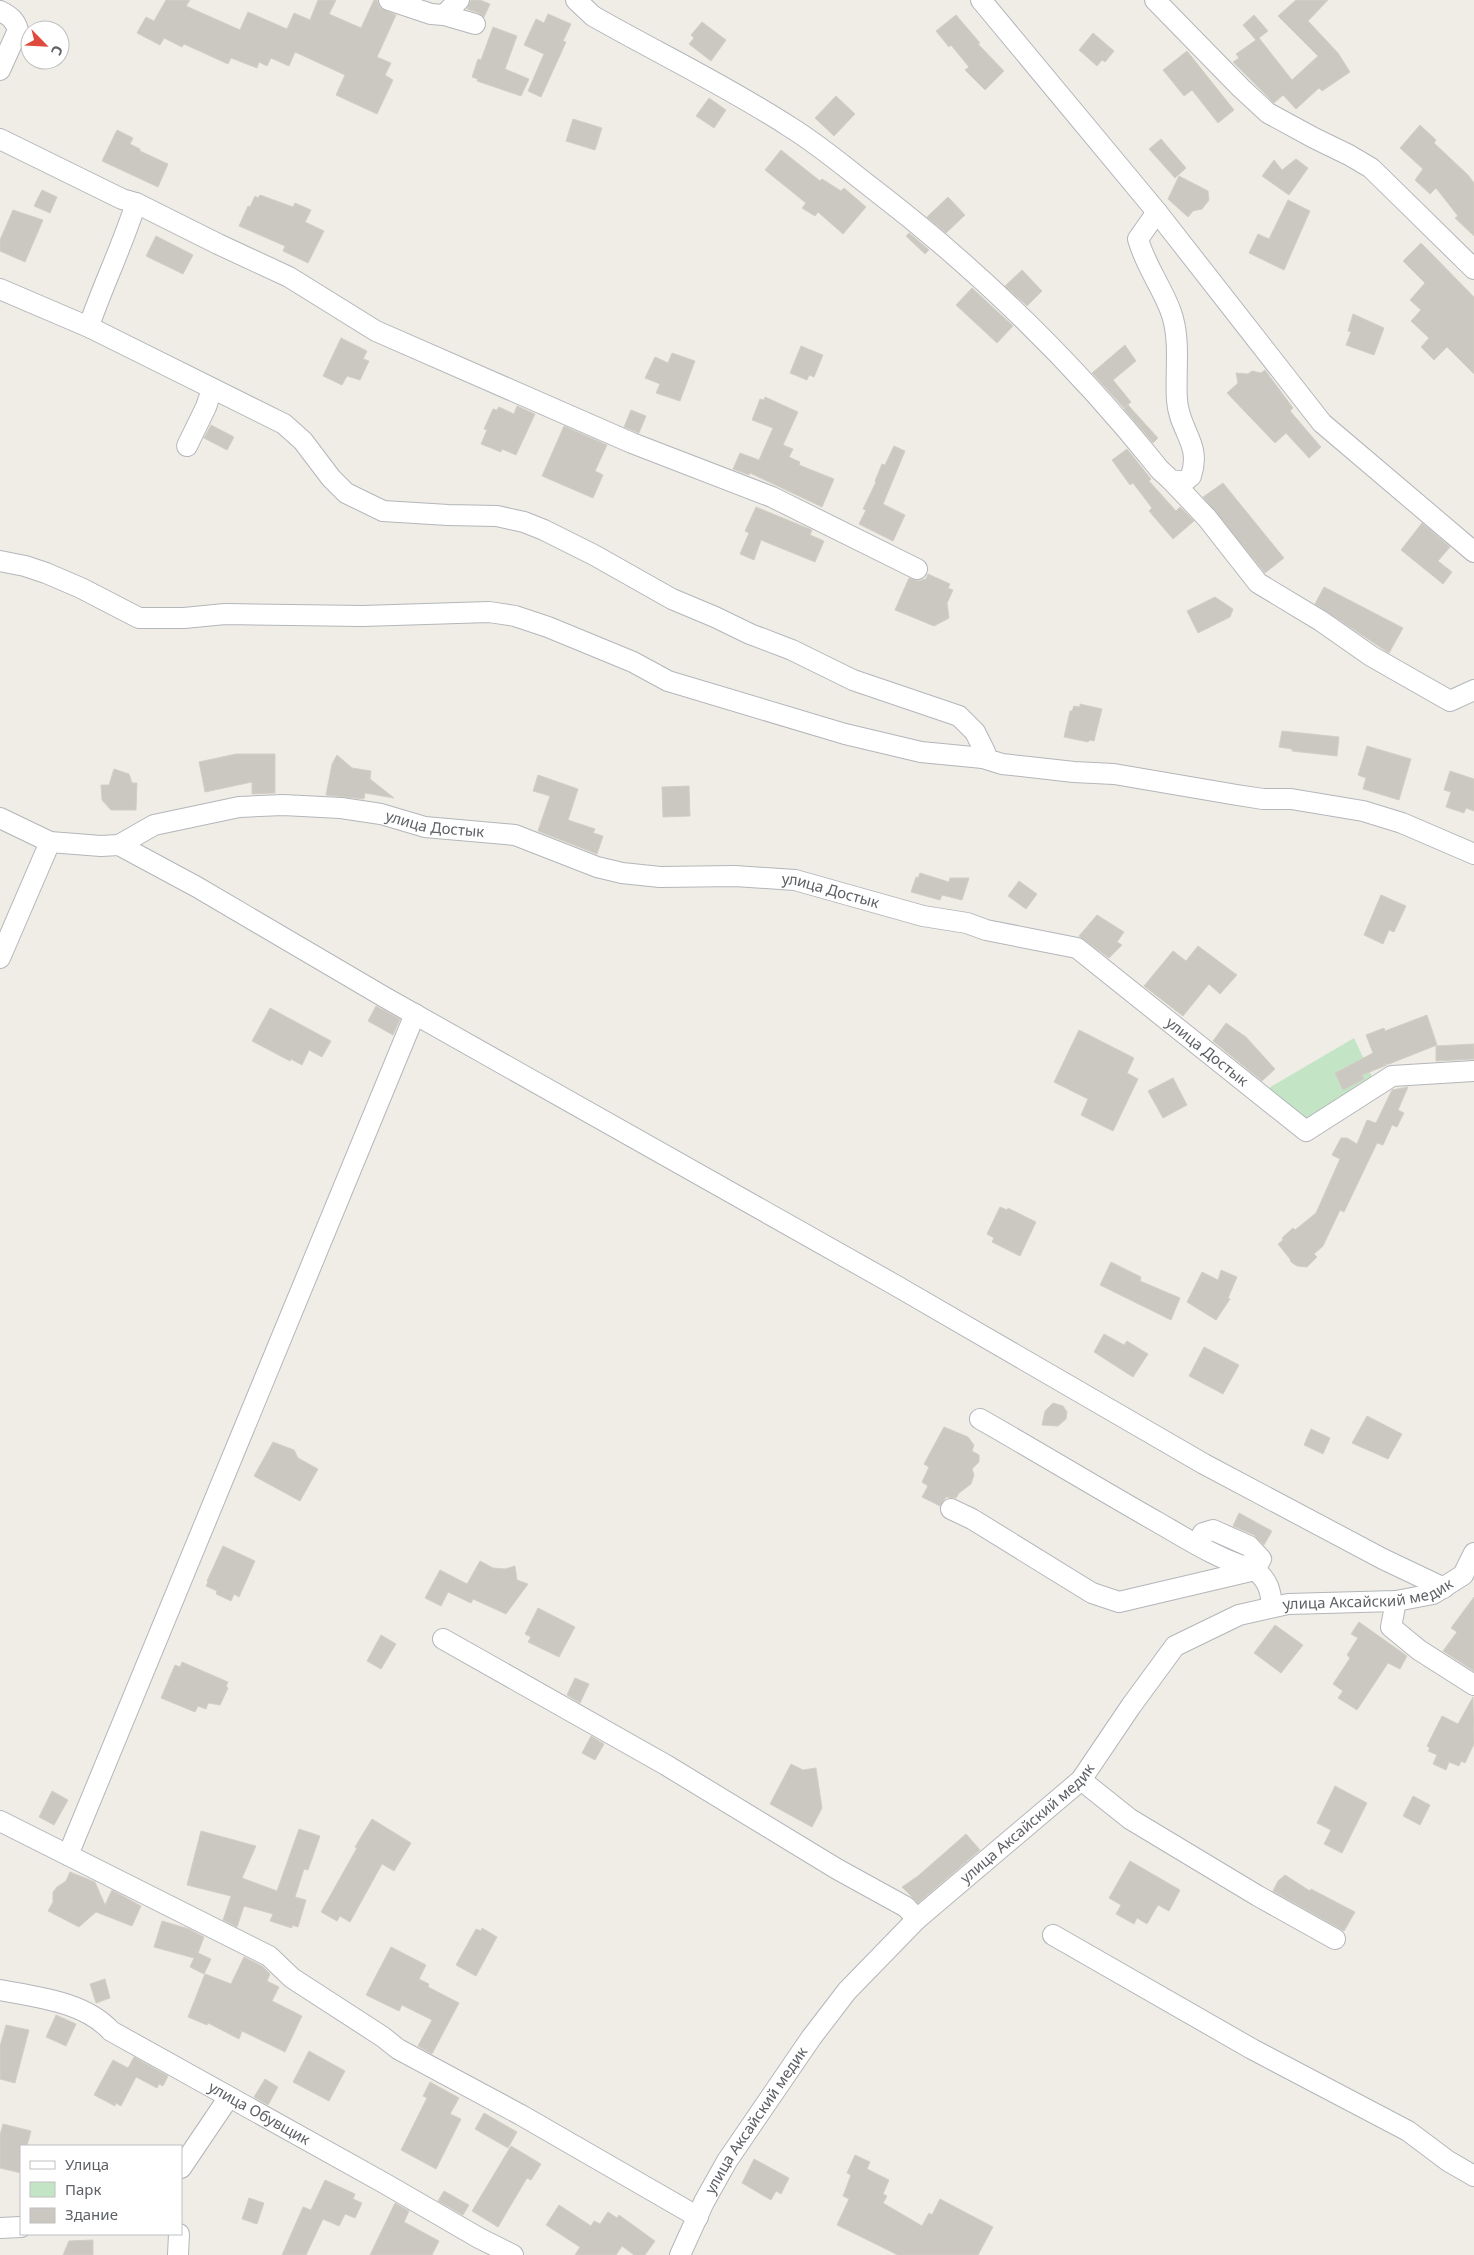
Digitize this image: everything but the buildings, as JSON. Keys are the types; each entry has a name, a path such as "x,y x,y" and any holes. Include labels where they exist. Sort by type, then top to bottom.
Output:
{"street":[{"path":"389,0 413,9 475,24"},
{"path":"444,15 459,0"},
{"path":"576,0 593,16 638,42 727,88 792,128 911,218 965,264 1064,359 1160,470 1197,506 1258,583 1321,621 1371,656 1450,701 1474,690"},
{"path":"982,0 1157,212 1322,423 1474,552"},
{"path":"1155,0 1268,113 1350,155 1371,168 1474,269"},
{"path":"0,11 10,16 16,22 18,30 0,70"},
{"path":"0,140 289,277 376,332 632,443 772,497 916,569"},
{"path":"91,328 94,311 136,203"},
{"path":"1157,212 1138,239 1142,254 1163,292 1172,314 1176,344 1176,401 1184,431 1195,452 1191,476 1184,482 1171,480"},
{"path":"0,288 91,328 284,424 303,441 331,478 346,493 383,511 497,516 524,522 544,530 594,555 672,599 715,616 750,634 792,650 853,680 959,716 976,732 984,752 983,758"},
{"path":"187,446 206,407 212,389"},
{"path":"1193,470 1197,506"},
{"path":"0,561 46,573 81,588 139,618 184,618 225,614 363,616 489,612 515,616 548,627 624,658 668,681 845,734 911,750 983,758 1002,764 1074,772 1114,774 1263,799 1291,799 1363,811 1402,822 1474,854"},
{"name":"улица Достык","path":"118,845 154,825 239,808 283,805 342,808 381,814 425,826 515,835 597,867 622,873 668,877 734,876 795,880 923,916 967,923 986,930 1077,948 1306,1131 1392,1076 1474,1071"},
{"path":"0,818 50,842 101,846 118,845 197,886 415,1014 904,1290 1204,1464 1383,1559 1444,1588"},
{"path":"0,958 50,842"},
{"path":"68,1855 415,1014"},
{"path":"980,1419 1233,1564 1255,1570 1262,1576 1271,1590 1272,1607"},
{"path":"951,1509 972,1519 1092,1592 1119,1602 1255,1570"},
{"name":"улица Аксайский медик","path":"680,2255 727,2161 811,2038 847,1991 917,1919 1081,1780 1131,1706 1175,1646 1238,1616 1272,1607 1288,1604 1396,1601 1433,1594 1463,1575 1474,1553"},
{"path":"1396,1601 1390,1627 1419,1650 1474,1685"},
{"path":"443,1638 666,1764 837,1869 906,1907 917,1919"},
{"path":"1081,1780 1130,1819 1258,1896 1335,1939"},
{"path":"0,1822 269,1956 292,1978 383,2037 398,2049 521,2115 698,2217"},
{"path":"1053,1935 1252,2049 1408,2131 1448,2161 1474,2176"},
{"name":"улица Обувщик","path":"0,1990 55,2002 94,2015 111,2031 479,2238 513,2255"},
{"path":"182,2167 229,2098"},
{"path":"0,2228 20,2227"},
{"path":"178,2255 179,2235"}],"green space":[{"path":"1354,1038 1376,1085 1306,1129 1262,1092"}]}
